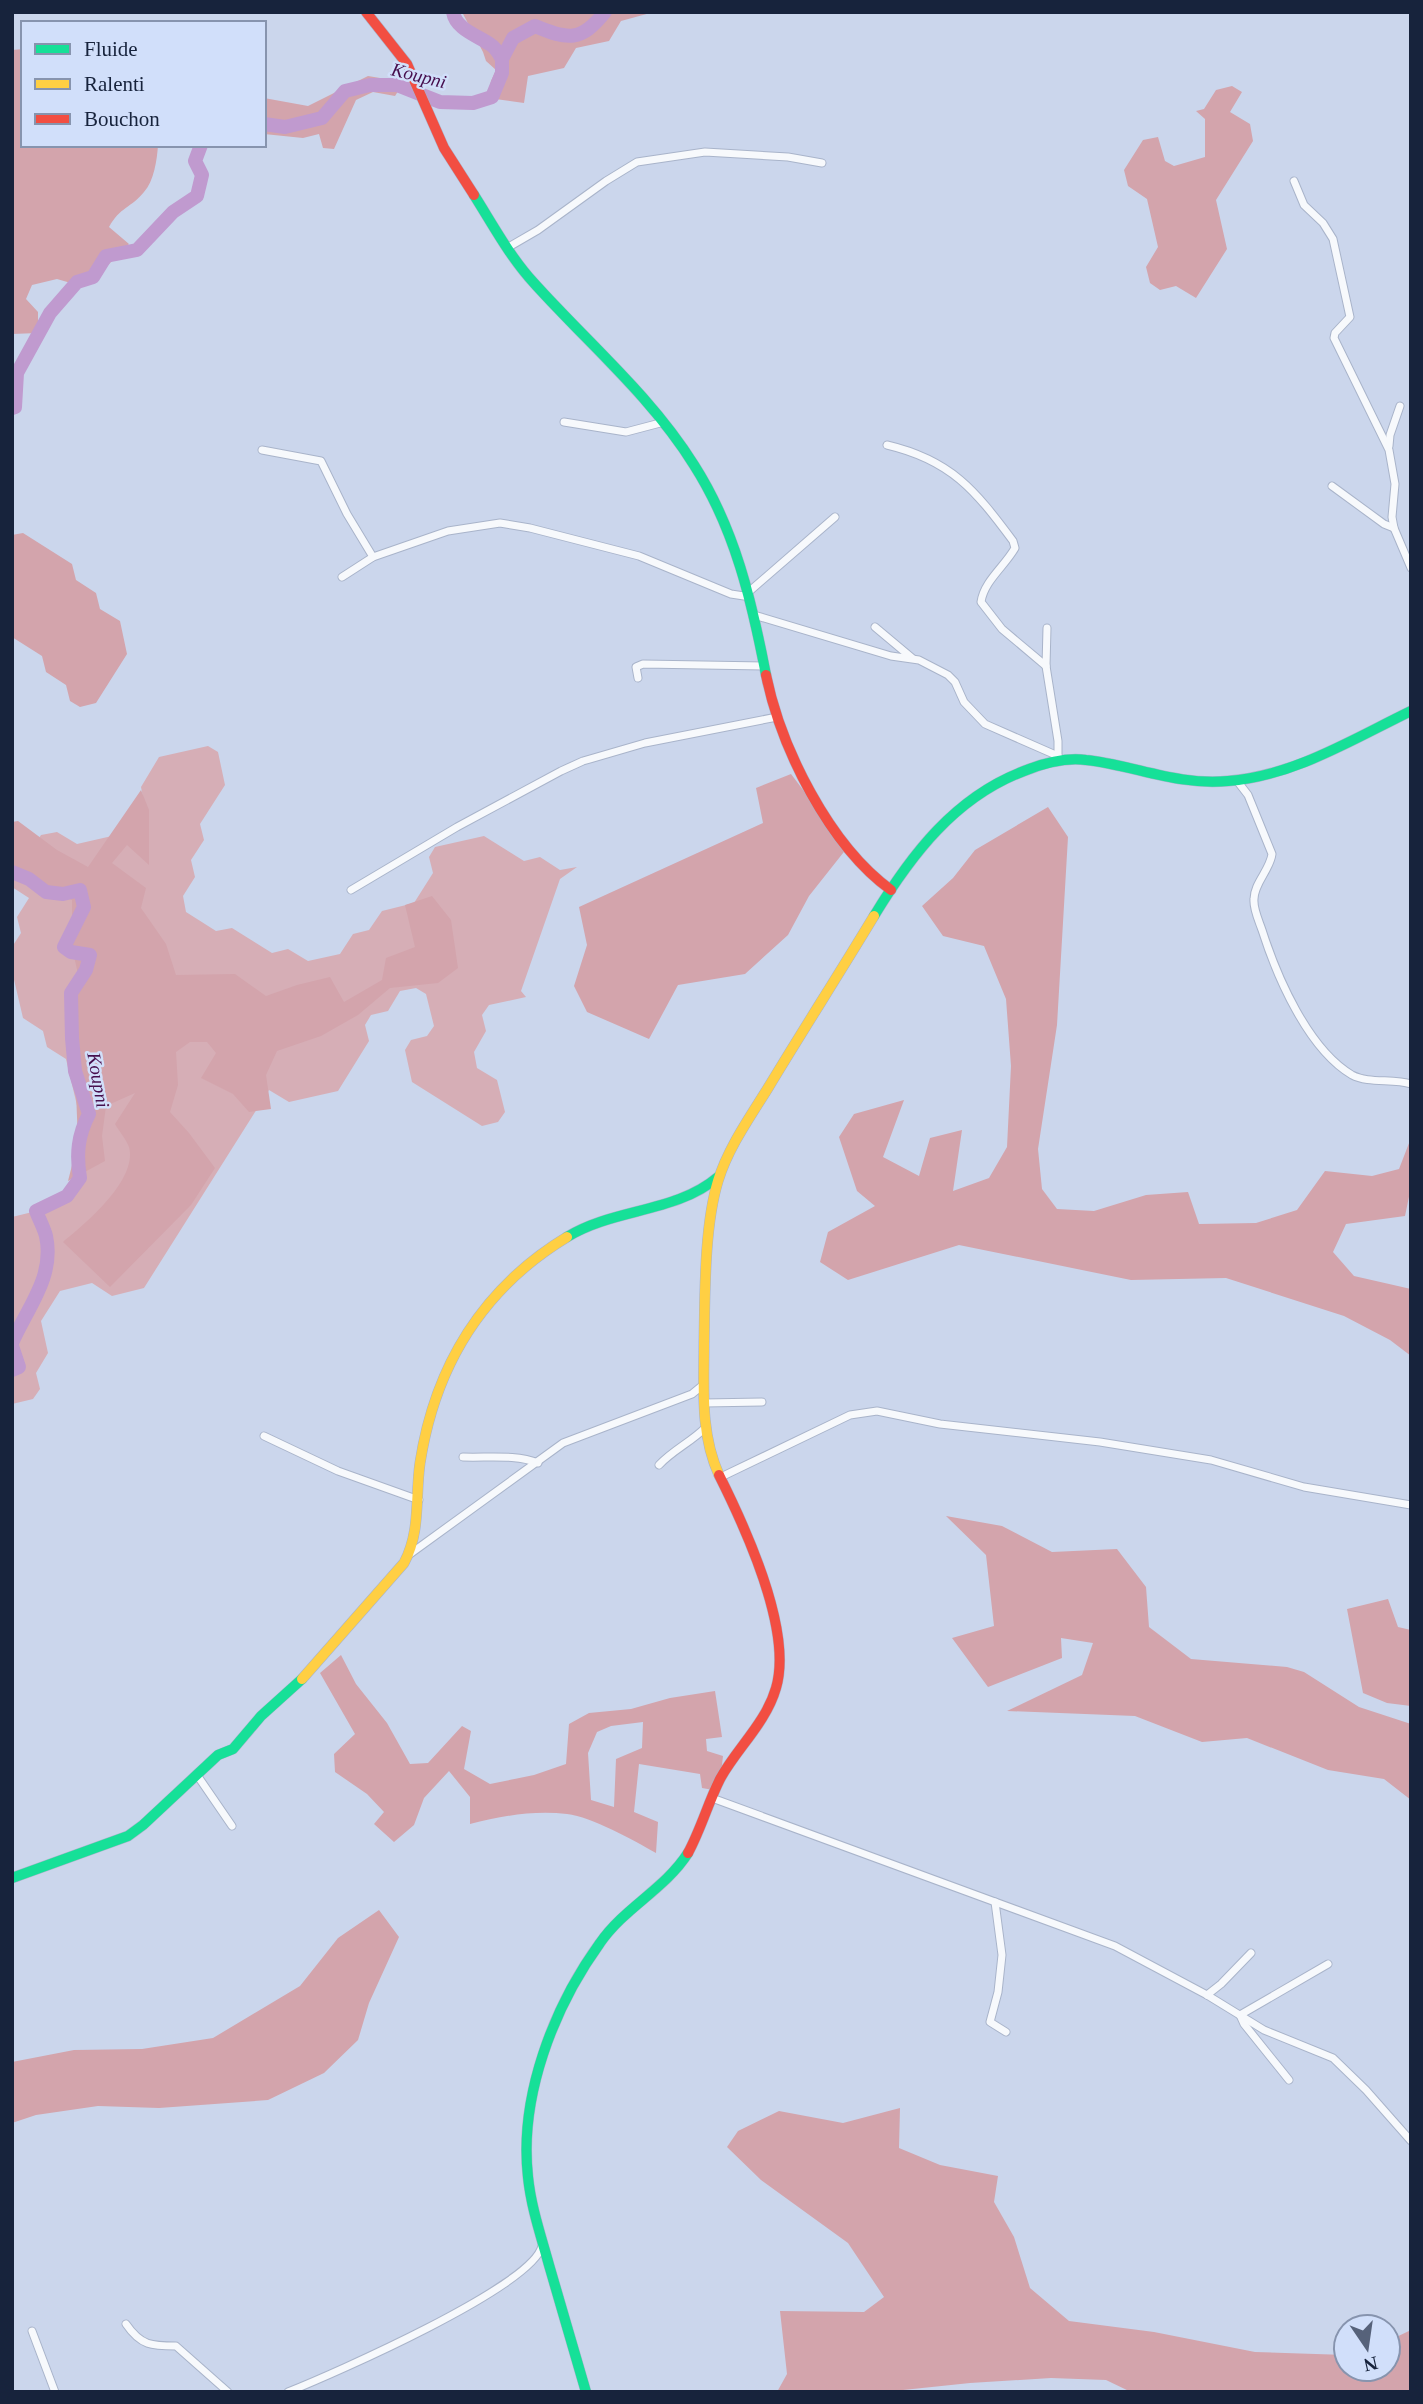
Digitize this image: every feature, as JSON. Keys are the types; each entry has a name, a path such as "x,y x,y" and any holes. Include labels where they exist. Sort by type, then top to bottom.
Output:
{"street":[{"path":"366,12 407,64 444,148 507,248 532,281 632,384 688,455 726,526 754,615 777,717 812,793 861,867 891,890"},
{"path":"507,248 637,162 705,152 788,157 822,163"},
{"path":"1294,181 1304,205 1323,223 1333,239 1350,317 1335,333 1334,338 1389,450"},
{"path":"1400,406 1390,435 1389,450 1395,484 1391,505 1394,528 1411,568"},
{"path":"564,422 626,432 664,422"},
{"path":"887,445 915,452 934,461 967,484 1013,541 1015,548 990,581 981,602 1003,629 1046,666"},
{"path":"262,450 321,461 347,514 373,557"},
{"path":"1332,486 1384,524 1394,528"},
{"path":"342,577 373,557 448,531 500,523 530,527 639,556 738,597 748,594 835,517"},
{"path":"754,615 891,656 914,659"},
{"path":"875,627 914,659 948,675 955,682 964,702 985,724 1058,758 1093,761 1162,777 1200,782 1238,782 1295,766 1411,711"},
{"path":"1046,628 1046,666 1058,741 1058,758"},
{"path":"638,678 636,667 643,664 764,666"},
{"path":"351,890 457,827 583,761 645,743 777,717"},
{"path":"410,1555 416,1534 421,1460 453,1357 481,1312 531,1264 587,1226 668,1202 698,1191 716,1180 799,1037 891,890 927,841 959,808 997,783 1058,758"},
{"path":"1238,782 1248,795 1272,854 1271,862 1257,887 1254,901 1285,991 1316,1040 1351,1074 1411,1084"},
{"path":"586,2392 541,2237 527,2173 527,2149 535,2092 553,2030 574,1985 610,1928 666,1880 683,1860 729,1766 774,1692 779,1671 772,1617 764,1584 747,1536 709,1449 705,1428 703,1318 710,1217 721,1171"},
{"path":"12,1878 128,1836 218,1755 233,1749 270,1707 303,1679 410,1555 563,1443 692,1394 704,1385"},
{"path":"704,1404 762,1402"},
{"path":"721,1477 850,1415 877,1411 940,1424 1180,1454 1221,1462 1304,1487 1411,1505"},
{"path":"659,1465 705,1428"},
{"path":"264,1436 338,1471 419,1500"},
{"path":"463,1457 508,1458 538,1463"},
{"path":"197,1775 232,1826"},
{"path":"712,1798 1105,1941 1207,1995 1272,2034 1337,2061 1411,2141"},
{"path":"995,1902 1002,1955 998,1992 989,2018 992,2024 1006,2032"},
{"path":"1207,1995 1251,1953"},
{"path":"1240,2015 1328,1964"},
{"path":"1240,2015 1244,2024 1289,2080"},
{"path":"288,2392 385,2350 477,2302 503,2286 538,2254 542,2249 541,2237"},
{"path":"126,2323 139,2341 180,2349 228,2392"},
{"path":"32,2331 55,2392"}],"shaded area":[{"path":"462,12 654,12 621,21 609,41 576,48 564,68 528,76 524,103 488,98 496,70 486,61"},
{"path":"21,49 21,147 158,147 154,170 147,187 117,215 109,227 129,244 106,267 81,286 57,279 32,285 26,299 38,312 38,333 12,334 12,50"},
{"path":"368,76 404,82 395,96 373,92 356,100 334,149 323,148 319,134 303,138 266,134 266,98 308,106"},
{"path":"1232,86 1242,92 1230,112 1250,124 1253,141 1216,200 1227,249 1196,298 1176,286 1160,290 1150,283 1146,267 1158,247 1147,199 1128,186 1124,170 1143,140 1158,137 1165,161 1174,166 1205,157 1205,119 1196,111 1204,109 1216,90"},
{"path":"23,533 72,564 76,580 96,593 100,609 120,621 127,654 96,703 80,707 70,701 66,685 46,672 42,656 12,637 12,535"},
{"path":"208,746 218,752 225,785 200,824 204,840 191,860 195,877 183,896 186,912 216,931 232,928 272,953 288,949 308,961 340,954 353,934 369,930 382,911 414,903 433,873 429,857 435,847 484,836 524,861 540,857 560,870 577,867 560,879 521,991 526,997 489,1005 482,1015 486,1031 474,1052 477,1068 497,1080 505,1112 498,1122 482,1126 412,1082 405,1050 411,1040 427,1036 434,1026 426,994 416,988 400,991 388,1011 371,1015 365,1025 369,1041 338,1091 289,1102 269,1090 144,1288 112,1296 92,1283 60,1291 41,1321 48,1353 36,1373 40,1389 33,1399 12,1404 12,1217 57,1206 89,1156 66,1059 47,1047 43,1031 23,1018 12,971 12,947 21,933 17,917 29,898 12,887 12,881 41,835 57,832 77,844 125,833 144,803 141,787 159,757"},
{"path":"791,774 847,848 809,896 788,935 745,974 678,985 649,1039 587,1012 574,986 587,945 579,907 763,823 756,788"},
{"path":"141,790 149,810 149,865 127,845 112,863 146,888 141,908 166,944 176,975 235,974 266,996 330,977 344,1002 382,980 386,958 415,947 405,905 432,896 451,920 458,968 438,983 390,988 358,1015 321,1036 277,1051 266,1075 271,1109 249,1112 233,1094 201,1078 216,1053 207,1042 190,1042 176,1052 178,1085 170,1112 215,1168 191,1205 110,1287 63,1242 108,1200 126,1173 130,1160 129,1147 115,1124 135,1093 106,1106 102,1136 105,1161 68,1181 78,1142 73,1017 79,978 72,948 72,900 12,871 12,822 18,821 57,850 88,867"},
{"path":"1048,807 1068,837 1057,1025 1038,1149 1042,1189 1057,1209 1094,1211 1146,1195 1188,1192 1199,1224 1256,1223 1297,1210 1325,1171 1372,1176 1399,1169 1411,1138 1411,1187 1405,1216 1346,1224 1333,1252 1354,1276 1411,1289 1411,1356 1390,1340 1344,1316 1226,1278 1131,1280 959,1245 848,1280 820,1262 828,1232 875,1206 857,1191 839,1137 854,1114 904,1100 883,1157 919,1176 930,1138 962,1130 953,1191 989,1178 1007,1147 1011,1066 1006,999 984,946 943,936 922,906 953,878 975,850"},
{"path":"946,1516 1002,1526 1052,1552 1117,1549 1146,1587 1149,1627 1191,1659 1287,1667 1304,1672 1359,1707 1411,1724 1411,1800 1384,1779 1328,1770 1247,1738 1202,1742 1135,1716 1007,1711 1082,1675 1093,1643 1061,1638 1062,1658 988,1687 952,1638 994,1626 986,1555"},
{"path":"1388,1599 1398,1627 1411,1630 1411,1706 1387,1703 1363,1693 1347,1609"},
{"path":"341,1655 356,1684 387,1723 410,1764 428,1763 462,1726 471,1731 464,1769 490,1784 534,1775 566,1764 569,1724 589,1713 631,1709 670,1698 715,1691 722,1737 706,1739 707,1751 723,1756 719,1791 702,1788 700,1774 639,1764 634,1812 658,1822 656,1853 600,1824 567,1814 518,1814 470,1824 470,1797 449,1771 424,1798 414,1825 394,1842 374,1824 384,1812 367,1794 335,1772 334,1754 355,1734 320,1673","holes":["643,1722 642,1748 616,1759 614,1807 591,1800 588,1753 597,1732 611,1726"]},
{"path":"379,1910 399,1937 369,2003 358,2040 324,2073 268,2100 159,2108 98,2106 36,2115 12,2123 12,2062 74,2050 142,2049 213,2038 300,1986 338,1938"},
{"path":"900,2108 899,2148 940,2165 998,2176 994,2202 1014,2237 1030,2288 1069,2321 1154,2332 1255,2352 1332,2355 1332,2383 1402,2383 1402,2334 1411,2330 1411,2392 1131,2392 1106,2380 1051,2378 884,2392 777,2392 787,2374 780,2311 864,2312 884,2297 848,2243 761,2180 727,2147 738,2131 779,2111 843,2123"}],"waterway":[{"path":"453,12 463,28 493,46 502,59"},
{"name":"Koupni","path":"266,124 285,127 322,118 345,91 370,85 397,85 440,102 473,103 492,97 502,73 502,59 513,38 535,26 556,34 573,36 589,29 605,12"},
{"name":"Koupni","path":"12,408 15,407 17,373 50,313 77,282 93,277 106,256 137,250 173,212 197,196 202,175 195,161 200,147"},
{"name":"Koupni","path":"12,872 29,879 46,892 63,894 80,890 84,907 64,947 71,952 90,955 86,970 71,993 75,1071 89,1114 79,1145 80,1178 67,1196 36,1211 46,1236 47,1265 38,1292 12,1343"},
{"name":"Koupni","path":"12,1346 19,1367 12,1370"}],"traffic: fast":[{"path":"474,195 525,273 639,393 694,465 731,540 748,593 766,675"},
{"path":"874,916 903,871 937,830 956,812 999,782 1032,768 1055,761 1078,759 1191,781 1252,778 1322,755 1411,711"},
{"path":"567,1237 605,1220 683,1197 718,1177"},
{"path":"12,1878 128,1836 218,1755 233,1749 261,1716 302,1679"},
{"path":"586,2392 529,2188 527,2147 534,2085 554,2025 583,1968 610,1931 668,1877 688,1853"}],"traffic: slow":[{"path":"719,1475 709,1443 704,1411 705,1283 713,1199 718,1181 740,1133 874,916"},
{"path":"302,1679 404,1563 413,1539 420,1463 427,1428 437,1394 468,1333 488,1305 511,1280 537,1257 567,1237"}],"traffic: jam":[{"path":"366,12 407,64 444,148 474,195"},
{"path":"766,675 783,733 811,793 847,848 868,871 891,890"},
{"path":"688,1853 720,1779 771,1701 779,1665 778,1638 764,1580 719,1475"}]}
